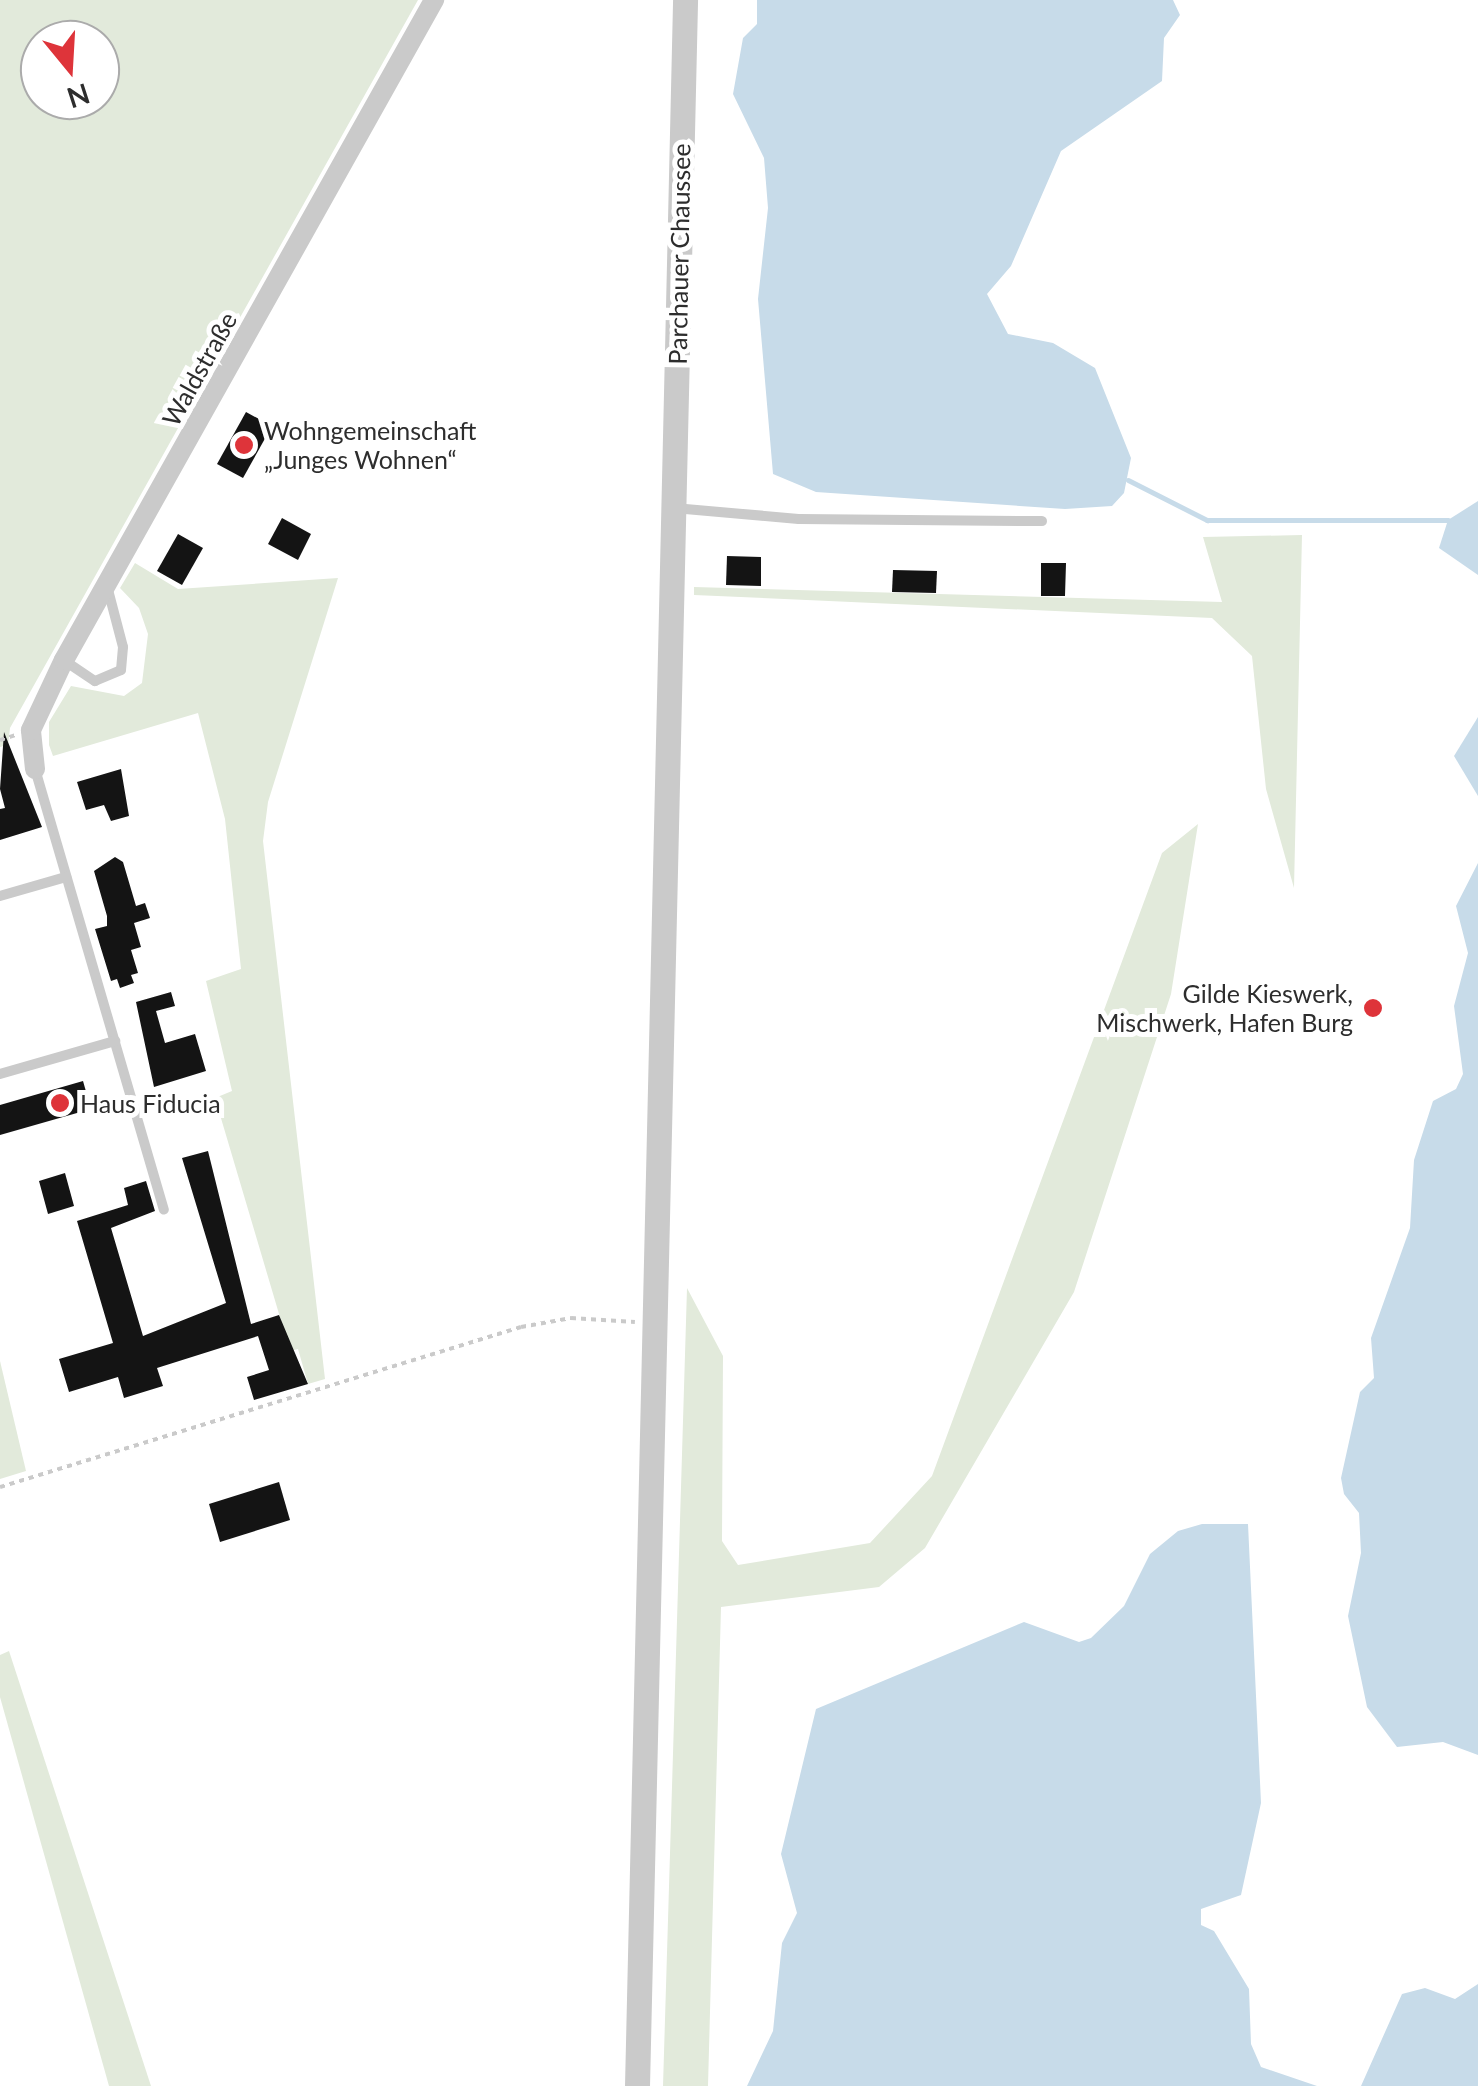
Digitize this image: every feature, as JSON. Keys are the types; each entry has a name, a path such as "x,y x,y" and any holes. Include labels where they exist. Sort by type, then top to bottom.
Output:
{"street":[{"name":"Waldstraße","path":"35,769 30,730 64,660 434,0"},
{"name":"Parchauer Chaussee","path":"638,2086 685,0"}],"lane":[{"path":"673,508 799,518 1042,521"},
{"path":"64,660 95,681 121,670 122,647 107,584"},
{"path":"35,769 164,1210"},
{"path":"0,896 66,876"},
{"path":"0,1074 115,1040"}],"path":[{"path":"0,1487 521,1327 571,1318 654,1323"}],"green space":[{"path":"0,0 418,0 10,728 8,745 0,747"},
{"path":"1302,535 1294,888 1266,789 1252,656 1212,618 694,595 694,587 1222,602 1203,537"},
{"path":"135,563 178,589 338,578 268,802 263,841 325,1379 308,1384 298,1349 290,1351 215,1098 232,1091 206,981 241,969 225,819 198,713 53,756 49,745 49,722 71,686 124,696 142,683 148,634 139,608 120,588"},
{"path":"1198,824 1171,994 1074,1292 925,1548 879,1587 721,1607 708,2086 663,2086 687,1288 723,1356 722,1541 738,1565 870,1543 932,1476 1162,853"},
{"path":"0,1361 26,1471 0,1479"},
{"path":"9,1651 151,2086 109,2086 0,1697 0,1655"}],"water":[{"path":"757,0 1173,0 1180,15 1164,38 1162,81 1061,151 1011,266 987,294 1008,334 1053,343 1095,368 1131,458 1124,493 1112,506 1065,509 816,492 773,474 758,299 768,208 764,158 733,94 743,38 757,24"},
{"path":"1478,501 1478,575 1439,548 1448,520"},
{"path":"1478,717 1478,796 1454,756"},
{"path":"1478,863 1478,1755 1443,1742 1397,1747 1367,1707 1348,1616 1361,1553 1359,1513 1344,1494 1341,1478 1360,1392 1374,1378 1371,1338 1410,1228 1414,1160 1433,1101 1456,1089 1463,1074 1454,1006 1468,953 1456,906"},
{"path":"1202,1524 1248,1524 1261,1803 1241,1895 1201,1909 1201,1925 1214,1931 1249,1989 1251,2044 1261,2067 1317,2086 747,2086 773,2031 782,1943 797,1913 781,1854 816,1709 1024,1622 1079,1642 1091,1638 1124,1606 1150,1554 1178,1531"},
{"path":"1478,1984 1478,2086 1361,2086 1402,1994 1425,1988 1455,1999"}],"building":[{"name":"Wohngemeinschaft „Junges Wohnen“","path":"246,412 272,426 243,478 217,464"},
{"path":"282,518 311,534 298,560 268,544"},
{"path":"178,534 203,548 182,585 157,571"},
{"path":"727,556 761,557 761,586 726,585"},
{"path":"1041,563 1066,563 1065,596 1041,596"},
{"path":"893,570 937,571 936,593 892,592"},
{"path":"4,732 42,827 0,840 0,809 5,808 0,789"},
{"path":"121,769 129,816 111,821 104,805 86,810 77,782"},
{"path":"115,857 123,862 136,906 145,903 150,918 134,923 141,947 131,950 138,973 131,975 134,983 120,988 117,979 111,981 95,929 107,926 107,916 94,871"},
{"path":"171,992 175,1006 156,1011 165,1043 195,1034 206,1071 154,1087 136,1002"},
{"name":"Haus Fiducia","path":"83,1081 91,1109 0,1135 0,1105"},
{"path":"208,1151 251,1324 279,1315 308,1384 254,1400 247,1377 269,1370 258,1336 157,1368 163,1386 124,1398 118,1377 69,1392 59,1359 113,1343 77,1221 128,1205 124,1188 146,1181 155,1211 111,1228 143,1336 226,1303 182,1158"},
{"path":"65,1173 74,1206 48,1214 39,1181"},
{"path":"279,1482 290,1520 220,1542 209,1504"}],"waterway":[{"path":"1128,480 1207,520 1448,520"}],"place":[{"name":"Wohngemeinschaft „Junges Wohnen“","path":"244,445"},
{"name":"Gilde Kieswerk, Mischwerk, Hafen Burg","path":"1373,1008"},
{"name":"Haus Fiducia","path":"60,1103"}]}
